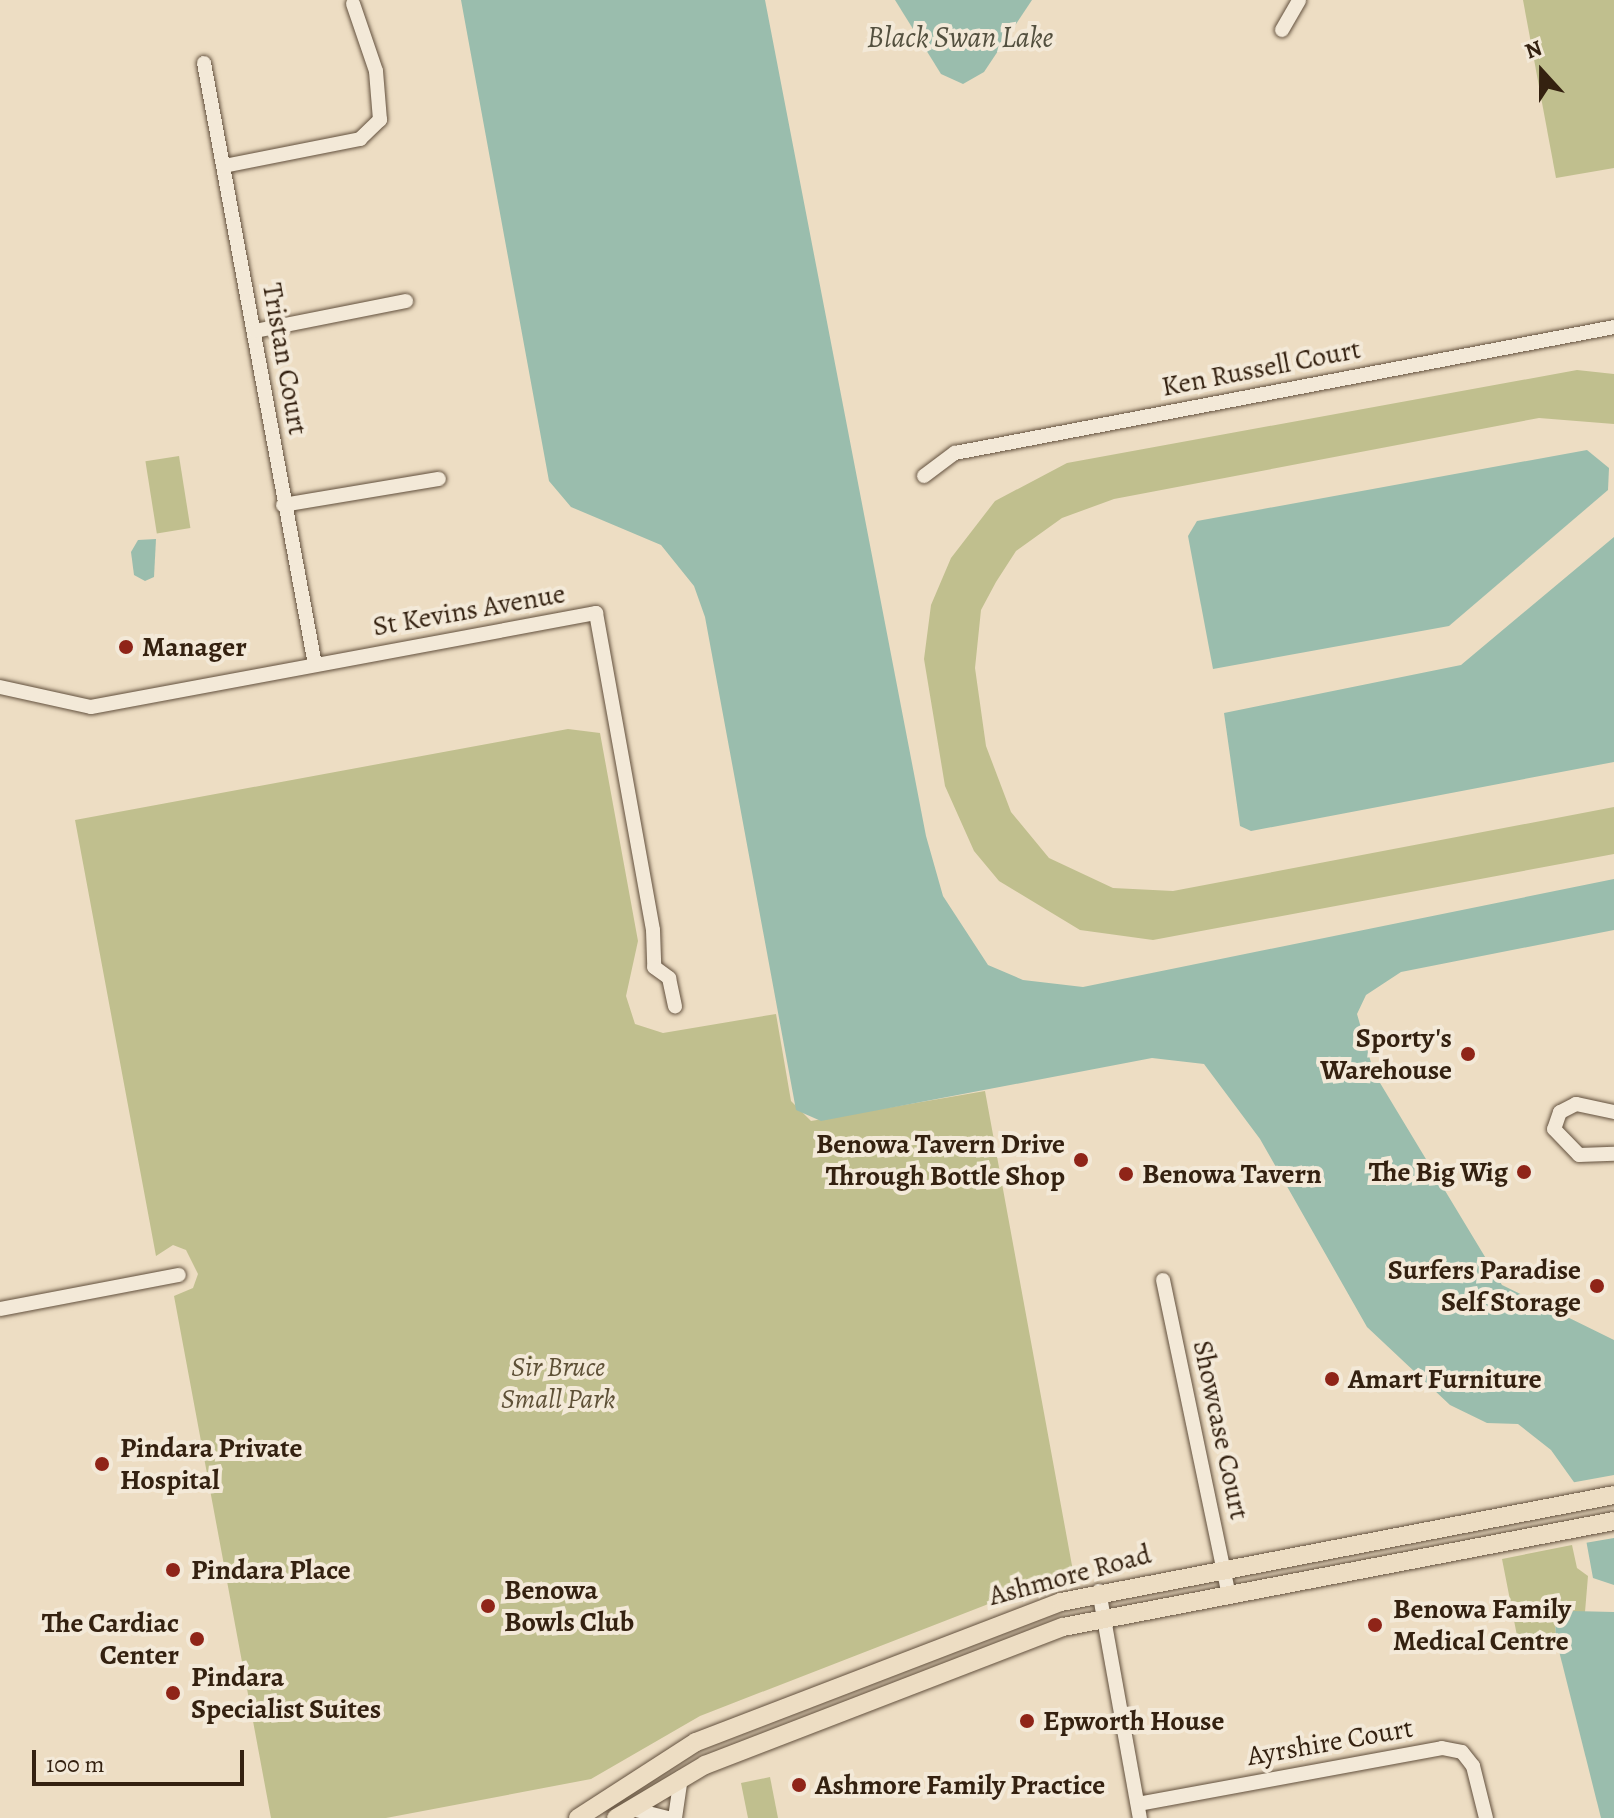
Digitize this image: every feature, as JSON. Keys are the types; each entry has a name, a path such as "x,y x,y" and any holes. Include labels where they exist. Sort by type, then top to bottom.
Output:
{"main road":[{"name":"Ashmore Road","path":"578,1818 696,1742 994,1624 1099,1591 1614,1495"},
{"name":"Ashmore Road","path":"622,1814 682,1776 1017,1642 1104,1617 1228,1590 1614,1521"}],"street":[{"path":"1282,30 1299,0"},
{"path":"224,166 360,139 380,120 376,71 353,4"},
{"name":"Tristan Court","path":"204,63 255,331 283,505 315,665"},
{"path":"255,331 406,301"},
{"name":"Ken Russell Court","path":"924,476 955,453 1614,327"},
{"path":"283,505 439,479"},
{"name":"St Kevins Avenue","path":"0,687 76,708 596,613 653,930 654,967 669,978 675,1006"},
{"path":"1614,1112 1576,1104 1560,1112 1554,1129 1579,1155 1614,1154"},
{"path":"0,1309 179,1275"},
{"name":"Showcase Court","path":"1163,1280 1228,1590"},
{"path":"1099,1591 1139,1811"},
{"name":"Ayrshire Court","path":"1139,1811 1442,1748 1462,1752 1473,1766 1486,1818"},
{"path":"675,1818 682,1776"},
{"path":"622,1814 653,1809 669,1818"}],"green space":[{"path":"1523,0 1614,0 1614,168 1556,178"},
{"path":"1577,370 1614,374 1614,424 1539,418 1114,499 1062,518 1016,551 996,582 981,610 975,668 986,746 1011,812 1049,858 1113,888 1173,891 1614,807 1614,854 1153,940 1080,930 999,881 974,851 945,786 924,659 931,605 951,558 995,501 1067,463"},
{"path":"179,456 190,528 157,533 145,461"},
{"name":"Sir Bruce Small Park","path":"568,729 600,733 638,941 626,996 635,1024 663,1033 776,1014 791,1101 811,1121 985,1091 1073,1571 700,1716 591,1779 386,1818 271,1818 174,1296 193,1288 198,1274 186,1250 173,1245 156,1256 75,820"},
{"path":"1572,1545 1577,1568 1588,1576 1585,1612 1555,1617 1556,1639 1519,1646 1502,1559"},
{"path":"770,1777 778,1818 748,1818 741,1783"}],"water":[{"path":"461,0 765,0 926,836 943,896 988,965 1023,980 1083,987 1614,879 1614,930 1401,972 1366,995 1357,1014 1374,1073 1502,1285 1614,1340 1614,1585 1593,1578 1576,1485 1551,1450 1518,1424 1487,1423 1450,1405 1367,1327 1260,1139 1204,1064 1152,1058 821,1121 796,1110 705,617 694,586 661,545 571,507 549,481"},
{"name":"Black Swan Lake","path":"895,0 1032,0 984,72 963,84 941,74"},
{"path":"1587,450 1609,468 1608,490 1449,626 1213,669 1188,536 1197,521"},
{"path":"1614,537 1614,762 1251,831 1240,826 1224,713 1461,665"},
{"path":"156,539 154,577 145,581 134,575 131,552 138,540"},
{"path":"1573,1611 1614,1612 1614,1818 1601,1818 1556,1639 1555,1617"}],"pier":[{"path":"1614,1475 1614,1538 1579,1544 1570,1483"}],"place":[{"name":"Manager","path":"126,647"},
{"name":"Sporty's Warehouse","path":"1468,1054"},
{"name":"Benowa Tavern Drive Through Bottle Shop","path":"1081,1160"},
{"name":"The Big Wig","path":"1524,1172"},
{"name":"Benowa Tavern","path":"1126,1174"},
{"name":"Surfers Paradise Self Storage","path":"1597,1286"},
{"name":"Amart Furniture","path":"1332,1379"},
{"name":"Pindara Private Hospital","path":"102,1464"},
{"name":"Pindara Place","path":"173,1570"},
{"name":"Benowa Bowls Club","path":"488,1606"},
{"name":"Benowa Family Medical Centre","path":"1375,1625"},
{"name":"The Cardiac Center","path":"197,1639"},
{"name":"Pindara Specialist Suites","path":"173,1693"},
{"name":"Epworth House","path":"1027,1721"},
{"name":"Ashmore Family Practice","path":"799,1785"}]}
